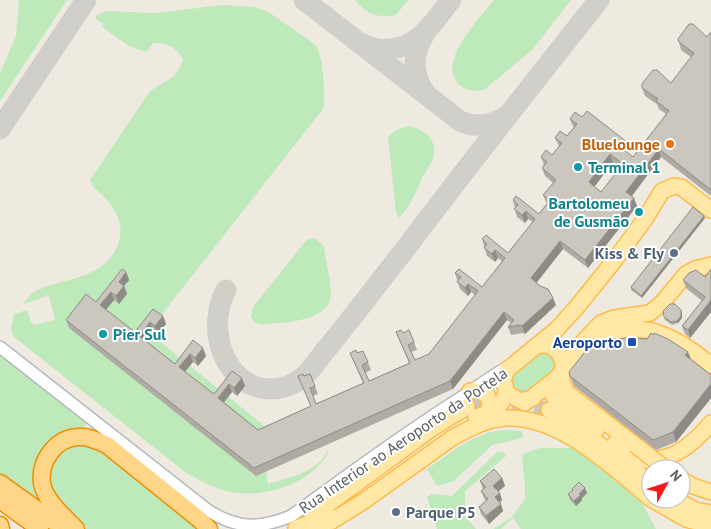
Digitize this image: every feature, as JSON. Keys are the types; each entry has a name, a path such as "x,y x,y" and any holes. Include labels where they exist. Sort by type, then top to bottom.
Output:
{"highway":[{"path":"76,529 46,495 42,483 42,470 47,457 55,446 79,436 92,438 107,446 209,529"},
{"path":"4,495 40,529"},
{"path":"4,495 64,529"},
{"path":"0,524 1,529"}],"main road":[{"name":"Rua Interior ao Aeroporto da Portela","path":"510,366 566,319 603,275 645,218 662,191 674,186 681,187 711,210"},
{"path":"295,528 317,520 350,500 420,450 463,423 508,414 533,398 550,384 590,334 602,323 614,318 650,313 662,303 686,274 695,269 711,266"},
{"path":"576,352 609,334 621,331 645,330 659,332 673,338 711,364"},
{"path":"533,348 543,345 555,349 562,359 562,382 566,392 654,459"},
{"path":"319,529 370,496 420,459 487,418 501,404 505,390 504,378 510,366"},
{"path":"550,384 552,394 557,401 641,460"},
{"path":"475,389 487,396 490,404 487,418"},
{"path":"505,390 511,397 520,401 533,398"},
{"path":"295,528 434,427 467,407"},
{"path":"549,410 575,426 641,475"},
{"path":"487,418 506,418 538,423 563,434 592,451 641,491"},
{"path":"658,459 675,454 692,444 711,423"},
{"path":"611,452 641,460"},
{"path":"691,485 711,492"},
{"path":"691,508 711,513"},
{"path":"668,509 686,519 711,526"}],"street":[{"name":"Rua Interior ao Aeroporto da Portela","path":"0,346 209,511 231,523 251,527 272,524 291,516 428,419 510,366"},
{"path":"475,389 497,386 505,390"}],"green space":[{"path":"19,0 67,0 0,101 0,73 16,36"},
{"path":"355,0 408,0 396,15 378,16 368,12"},
{"path":"494,0 571,0 533,49 484,90 469,90 456,81 452,72 453,61 457,50 472,27"},
{"path":"223,5 254,7 267,11 316,46 323,77 324,96 323,109 148,332 268,429 262,439 268,484 294,476 311,468 324,457 328,449 323,461 302,479 282,488 248,494 217,488 185,472 14,337 11,329 14,314 27,310 34,325 55,320 49,295 24,304 31,295 41,289 97,270 108,260 117,247 120,237 118,218 112,206 94,188 90,180 150,91 173,77 183,61 175,49 163,44 153,43 146,52 129,46 102,27 104,24 96,19 95,16 106,11 156,13"},
{"path":"408,126 427,134 433,142 434,154 412,199 399,218 396,212 388,137 395,131"},
{"path":"314,238 324,246 331,292 328,305 321,312 302,320 261,325 254,322 251,317 253,307 305,242"},
{"path":"0,352 86,420 84,431 38,470 63,519 0,474"},
{"path":"542,352 554,360 555,367 553,372 544,382 532,389 522,394 516,391 512,385 511,375 535,354"},
{"path":"504,430 522,431 523,438 492,445 454,481 437,486 427,469 473,439"},
{"path":"67,444 94,445 202,529 84,529 69,515 55,496 47,476 47,465 51,456"},
{"path":"540,448 577,448 636,492 641,501 641,509 645,509 656,529 521,529 513,518 501,529 493,529 512,517 525,499 522,458 525,453"},
{"path":"497,452 503,452 506,456 465,491 465,516 476,529 437,529 427,497 432,494 452,496"}],"building":[{"path":"689,24 693,24 707,37 711,32 711,190 659,149 626,192 634,198 585,260 560,241 531,278 540,286 548,289 553,298 522,326 508,327 514,320 504,312 450,381 254,468 66,320 86,294 96,302 122,269 126,272 119,282 124,286 116,296 111,292 100,305 135,332 153,309 163,316 155,326 150,322 139,336 175,364 193,340 203,348 195,358 190,354 179,367 214,394 232,371 242,378 234,388 229,384 218,398 258,430 311,406 298,376 310,374 315,386 310,388 316,404 364,383 350,353 356,350 357,353 363,351 368,362 362,365 369,381 410,363 396,332 401,330 403,333 409,330 414,342 408,345 415,360 429,354 478,291 468,284 465,288 457,282 461,277 455,273 459,269 482,287 505,258 495,250 492,254 484,248 487,244 482,239 486,235 508,253 535,219 526,211 522,215 514,209 518,205 513,200 516,196 539,214 550,200 543,195 556,180 542,168 547,162 541,157 546,150 552,155 562,143 555,138 560,131 567,136 577,124 570,119 575,112 582,117 587,111 627,142 622,148 633,157 669,111 656,101 658,99 642,88 642,84 653,70 657,70 671,83 694,53 679,42 678,39","holes":["610,154 623,164 601,192 589,182"]},
{"path":"693,207 704,216 641,296 631,287"},
{"path":"711,269 711,300 688,330 682,326 705,297 683,280 689,273 696,270 705,277"},
{"path":"670,304 675,304 681,310 681,316 677,321 671,322 664,317 663,311"},
{"path":"651,333 668,339 688,352 685,355 711,375 711,384 673,432 653,440 570,376 569,372 591,344 609,339 647,339"},
{"path":"494,469 502,478 493,486 500,493 495,497 501,504 486,516 479,507 488,499 481,491 486,487 480,481"},
{"path":"579,482 585,488 574,501 568,494"}],"taxiway":[{"path":"0,129 86,0"},
{"path":"304,0 460,121 473,125 485,125 508,115"},
{"path":"363,44 372,48 382,49 409,44 425,32 451,0"},
{"path":"226,290 220,305 218,337 222,352 240,378 254,386 270,389 295,383 306,375 599,0"},
{"path":"425,33 418,48 415,64 418,79 426,94"}],"tunnel":[{"path":"467,407 488,402 508,401 549,410"}],"place":[{"name":"Bluelounge","path":"670,144"},
{"name":"Terminal 1","path":"578,167"},
{"name":"Bartolomeu de Gusmão","path":"639,212"},
{"name":"Kiss & Fly","path":"674,253"},
{"name":"Pier Sul","path":"103,334"},
{"name":"Aeroporto","path":"632,342"},
{"name":"Parque P5","path":"396,512"}]}
